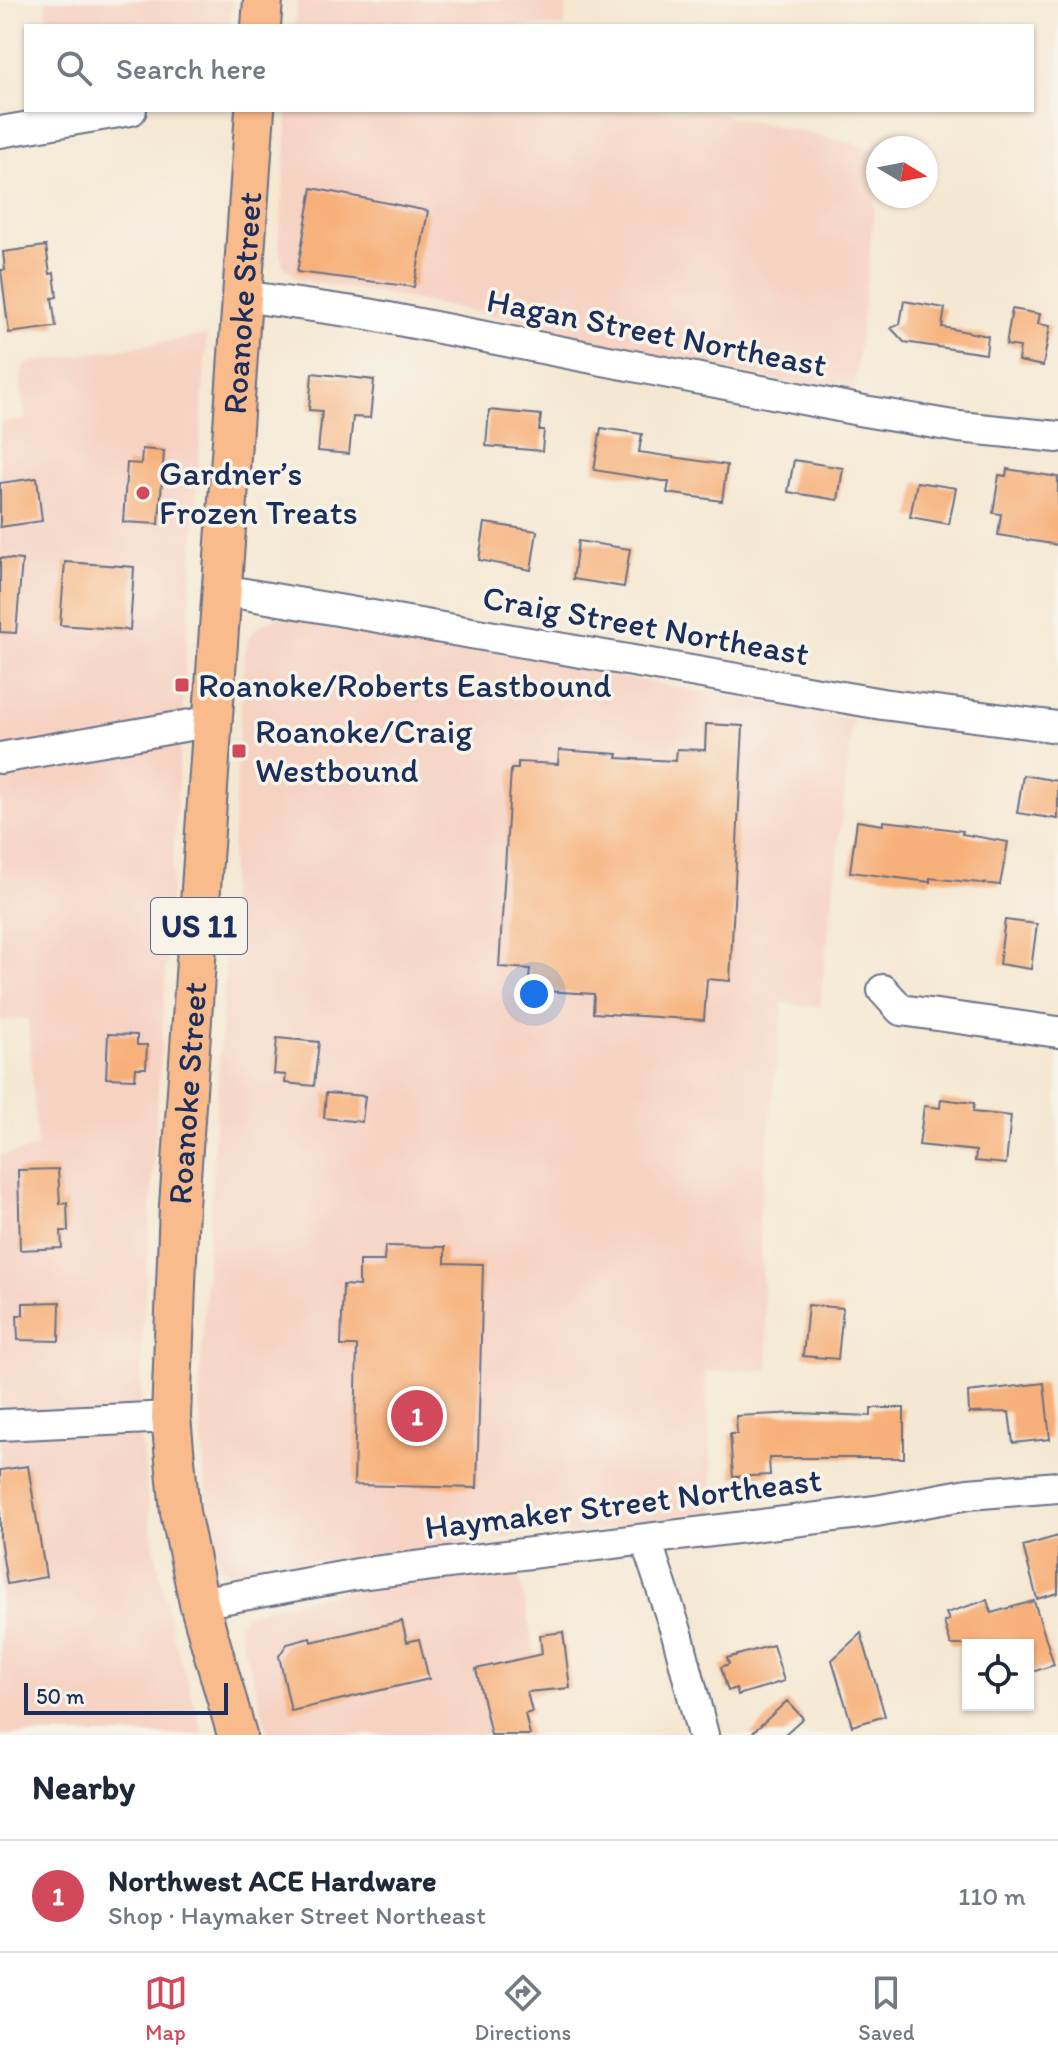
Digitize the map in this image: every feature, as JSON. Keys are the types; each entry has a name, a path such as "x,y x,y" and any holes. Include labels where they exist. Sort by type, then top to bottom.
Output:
{"main road":[{"path":"261,24 263,0"},
{"name":"Roanoke Street","path":"237,1735 199,1603 180,1512 171,1417 179,1206 255,112"}],"street":[{"path":"0,132 119,112"},
{"name":"Hagan Street Northeast","path":"242,296 368,314 864,411 959,427 1058,437"},
{"name":"Craig Street Northeast","path":"222,590 882,704 1058,727"},
{"path":"0,758 213,721"},
{"path":"883,990 901,1010 1058,1032"},
{"path":"0,1425 171,1417"},
{"name":"Haymaker Street Northeast","path":"199,1603 358,1574 876,1511 968,1494 1058,1487"},
{"path":"646,1540 678,1637 703,1735"}],"shaded area":[{"path":"47,0 232,0 230,24 46,24"},
{"path":"297,0 567,0 565,24 295,24"},
{"path":"288,112 710,112 866,146 866,208 874,208 854,395 597,346 554,328 299,280 283,265 279,248"},
{"path":"207,335 141,1359 141,1440 152,1536 173,1636 204,1735 0,1735 0,1156 37,1148 28,1018 0,1021 0,423 26,419 20,386 24,364"},
{"path":"279,617 547,659 617,676 853,719 820,1007 783,1003 759,1221 769,1370 705,1372 715,1514 565,1536 564,1529 232,1573 219,1565 204,1476 199,1394 244,655 255,630"},
{"path":"518,1568 543,1693 528,1697 532,1712 525,1714 530,1735 269,1735 238,1626 245,1615 379,1584"}],"building":[{"path":"312,188 428,211 414,287 297,272"},
{"path":"46,246 57,297 52,298 56,327 9,333 1,270 5,270 3,252"},
{"path":"904,301 945,308 942,327 988,336 986,354 904,342 891,328 900,324"},
{"path":"1012,309 1040,314 1038,324 1050,326 1043,366 1018,361 1020,347 1006,345"},
{"path":"312,373 374,380 370,418 353,417 349,454 318,451 322,411 309,410"},
{"path":"489,410 541,415 539,430 544,430 542,451 486,446"},
{"path":"601,428 642,434 639,452 727,465 722,501 667,493 669,482 594,470"},
{"name":"Gardner’s Frozen Treats","path":"142,449 164,451 159,524 123,522 127,463 141,464"},
{"path":"794,460 843,468 838,500 788,492"},
{"path":"1007,469 1058,477 1058,545 998,535 1001,514 993,513 999,475 1006,476"},
{"path":"37,478 42,521 0,527 0,483"},
{"path":"917,482 956,488 949,524 910,517"},
{"path":"485,523 537,531 531,570 479,560"},
{"path":"578,541 630,549 624,587 573,579"},
{"path":"0,558 22,560 16,633 0,632"},
{"path":"65,562 134,567 130,630 60,625"},
{"path":"706,724 743,726 730,981 707,979 704,1020 593,1013 594,994 528,990 530,969 499,967 511,769 518,769 518,762 558,764 559,750 618,754 617,758 676,761 677,749 705,750"},
{"path":"1023,775 1058,781 1058,819 1017,813"},
{"path":"857,821 883,825 883,821 963,831 962,834 1008,842 1000,885 930,878 930,882 850,872"},
{"path":"1005,920 1037,924 1031,969 999,964"},
{"path":"108,1034 137,1035 137,1045 147,1045 146,1068 136,1068 135,1079 106,1078"},
{"path":"277,1038 319,1042 314,1086 285,1083 286,1075 274,1074"},
{"path":"326,1093 365,1096 362,1122 324,1118"},
{"path":"941,1099 974,1103 973,1112 1011,1116 1006,1164 975,1161 976,1151 919,1145 924,1106 940,1108"},
{"path":"58,1169 60,1204 67,1203 68,1231 61,1231 62,1248 20,1250 18,1170"},
{"path":"385,1246 445,1247 445,1263 483,1264 477,1488 354,1485 357,1346 341,1346 343,1285 359,1286 359,1261 384,1261"},
{"path":"60,1302 59,1341 18,1340 17,1315 23,1315 23,1303"},
{"path":"808,1305 843,1308 838,1359 803,1356"},
{"path":"1044,1383 1050,1439 1013,1443 1009,1412 969,1413 968,1392"},
{"path":"871,1408 904,1408 904,1458 769,1458 770,1475 733,1477 730,1434 737,1434 736,1416 798,1413 871,1416"},
{"path":"28,1466 46,1577 7,1584 0,1539 0,1470"},
{"path":"1058,1536 1058,1593 1037,1599 1023,1546"},
{"path":"987,1600 991,1613 1034,1601 1054,1665 1034,1671 1034,1639 962,1639 962,1645 951,1645 944,1622 949,1620 946,1613"},
{"path":"402,1621 407,1642 419,1639 429,1679 291,1711 279,1656 287,1644 310,1638 311,1642"},
{"path":"563,1632 570,1688 527,1692 532,1712 525,1714 530,1735 491,1735 476,1669 542,1654 540,1635"},
{"path":"861,1633 885,1716 852,1726 832,1660"},
{"path":"773,1645 784,1681 738,1695 736,1688 728,1691 721,1667 729,1664 727,1658"},
{"path":"787,1701 803,1718 784,1735 750,1735"}],"place":[{"name":"Gardner’s Frozen Treats","path":"143,493"},
{"name":"Roanoke/Roberts Eastbound","path":"182,685"},
{"name":"Roanoke/Craig Westbound","path":"239,751"},
{"name":"Northwest ACE Hardware","path":"417,1416"}]}
